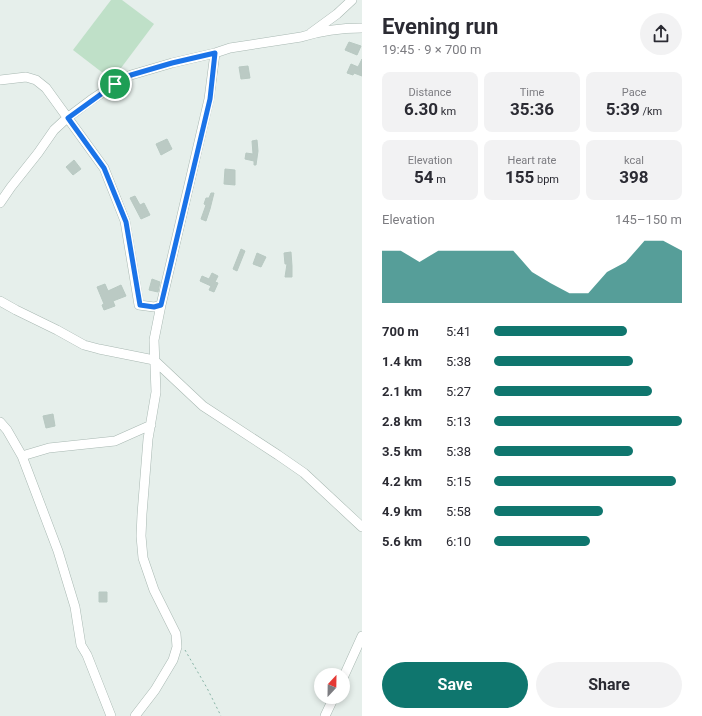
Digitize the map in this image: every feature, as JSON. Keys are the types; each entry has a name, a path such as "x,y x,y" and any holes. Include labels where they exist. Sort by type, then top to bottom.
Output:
{"street":[{"path":"310,34 337,14 352,0"},
{"path":"0,203 38,154 54,130 115,84 131,75 230,48 301,37 310,34 362,28"},
{"path":"136,716 156,690 173,660 177,647 176,634 154,590 143,558 141,536 148,439 156,392 154,340 210,99 215,53"},
{"path":"0,80 26,77 36,80 46,88 104,168 126,222 140,305 154,307 161,305"},
{"path":"0,301 84,345 154,360 203,406 304,473 362,527"},
{"path":"0,422 7,430 22,456 58,551 75,607 81,645 111,716"},
{"path":"22,456 50,448 115,441 151,425"},
{"path":"348,668 362,636"},
{"path":"325,716 331,704"}],"path":[{"path":"184,647 221,716"}],"green space":[{"path":"111,0 122,0 154,24 112,80 73,50"}],"building":[{"path":"349,42 361,46 357,55 345,50"},
{"path":"362,59 362,76 354,73 353,75 347,73 351,64 358,67"},
{"path":"248,66 250,78 241,79 239,67"},
{"path":"167,139 172,149 161,155 156,144"},
{"path":"257,140 258,151 256,165 254,165 254,161 245,159 246,153 253,154 252,141"},
{"path":"74,160 81,169 73,175 66,167"},
{"path":"225,169 235,170 235,185 224,184"},
{"path":"211,193 214,193 206,221 201,219 206,205 204,204 206,198 209,198"},
{"path":"135,196 140,205 144,203 150,215 141,219 130,198"},
{"path":"241,249 245,251 237,271 233,269"},
{"path":"291,252 292,277 285,277 287,264 285,264 284,253"},
{"path":"257,253 266,257 261,267 253,264"},
{"path":"212,273 218,276 215,282 218,283 214,292 209,290 211,286 200,281 202,276 209,279"},
{"path":"152,279 160,282 158,292 149,290"},
{"path":"105,284 108,291 121,285 126,296 113,301 115,306 104,310 102,305 104,304 97,287"},
{"path":"53,414 55,426 46,428 43,416"},
{"path":"99,592 107,592 107,602 99,602"}],"route":[{"path":"215,53 210,99 161,305 154,307 140,305 126,222 104,168 68,118 115,84 131,75 172,63 215,53"}]}
